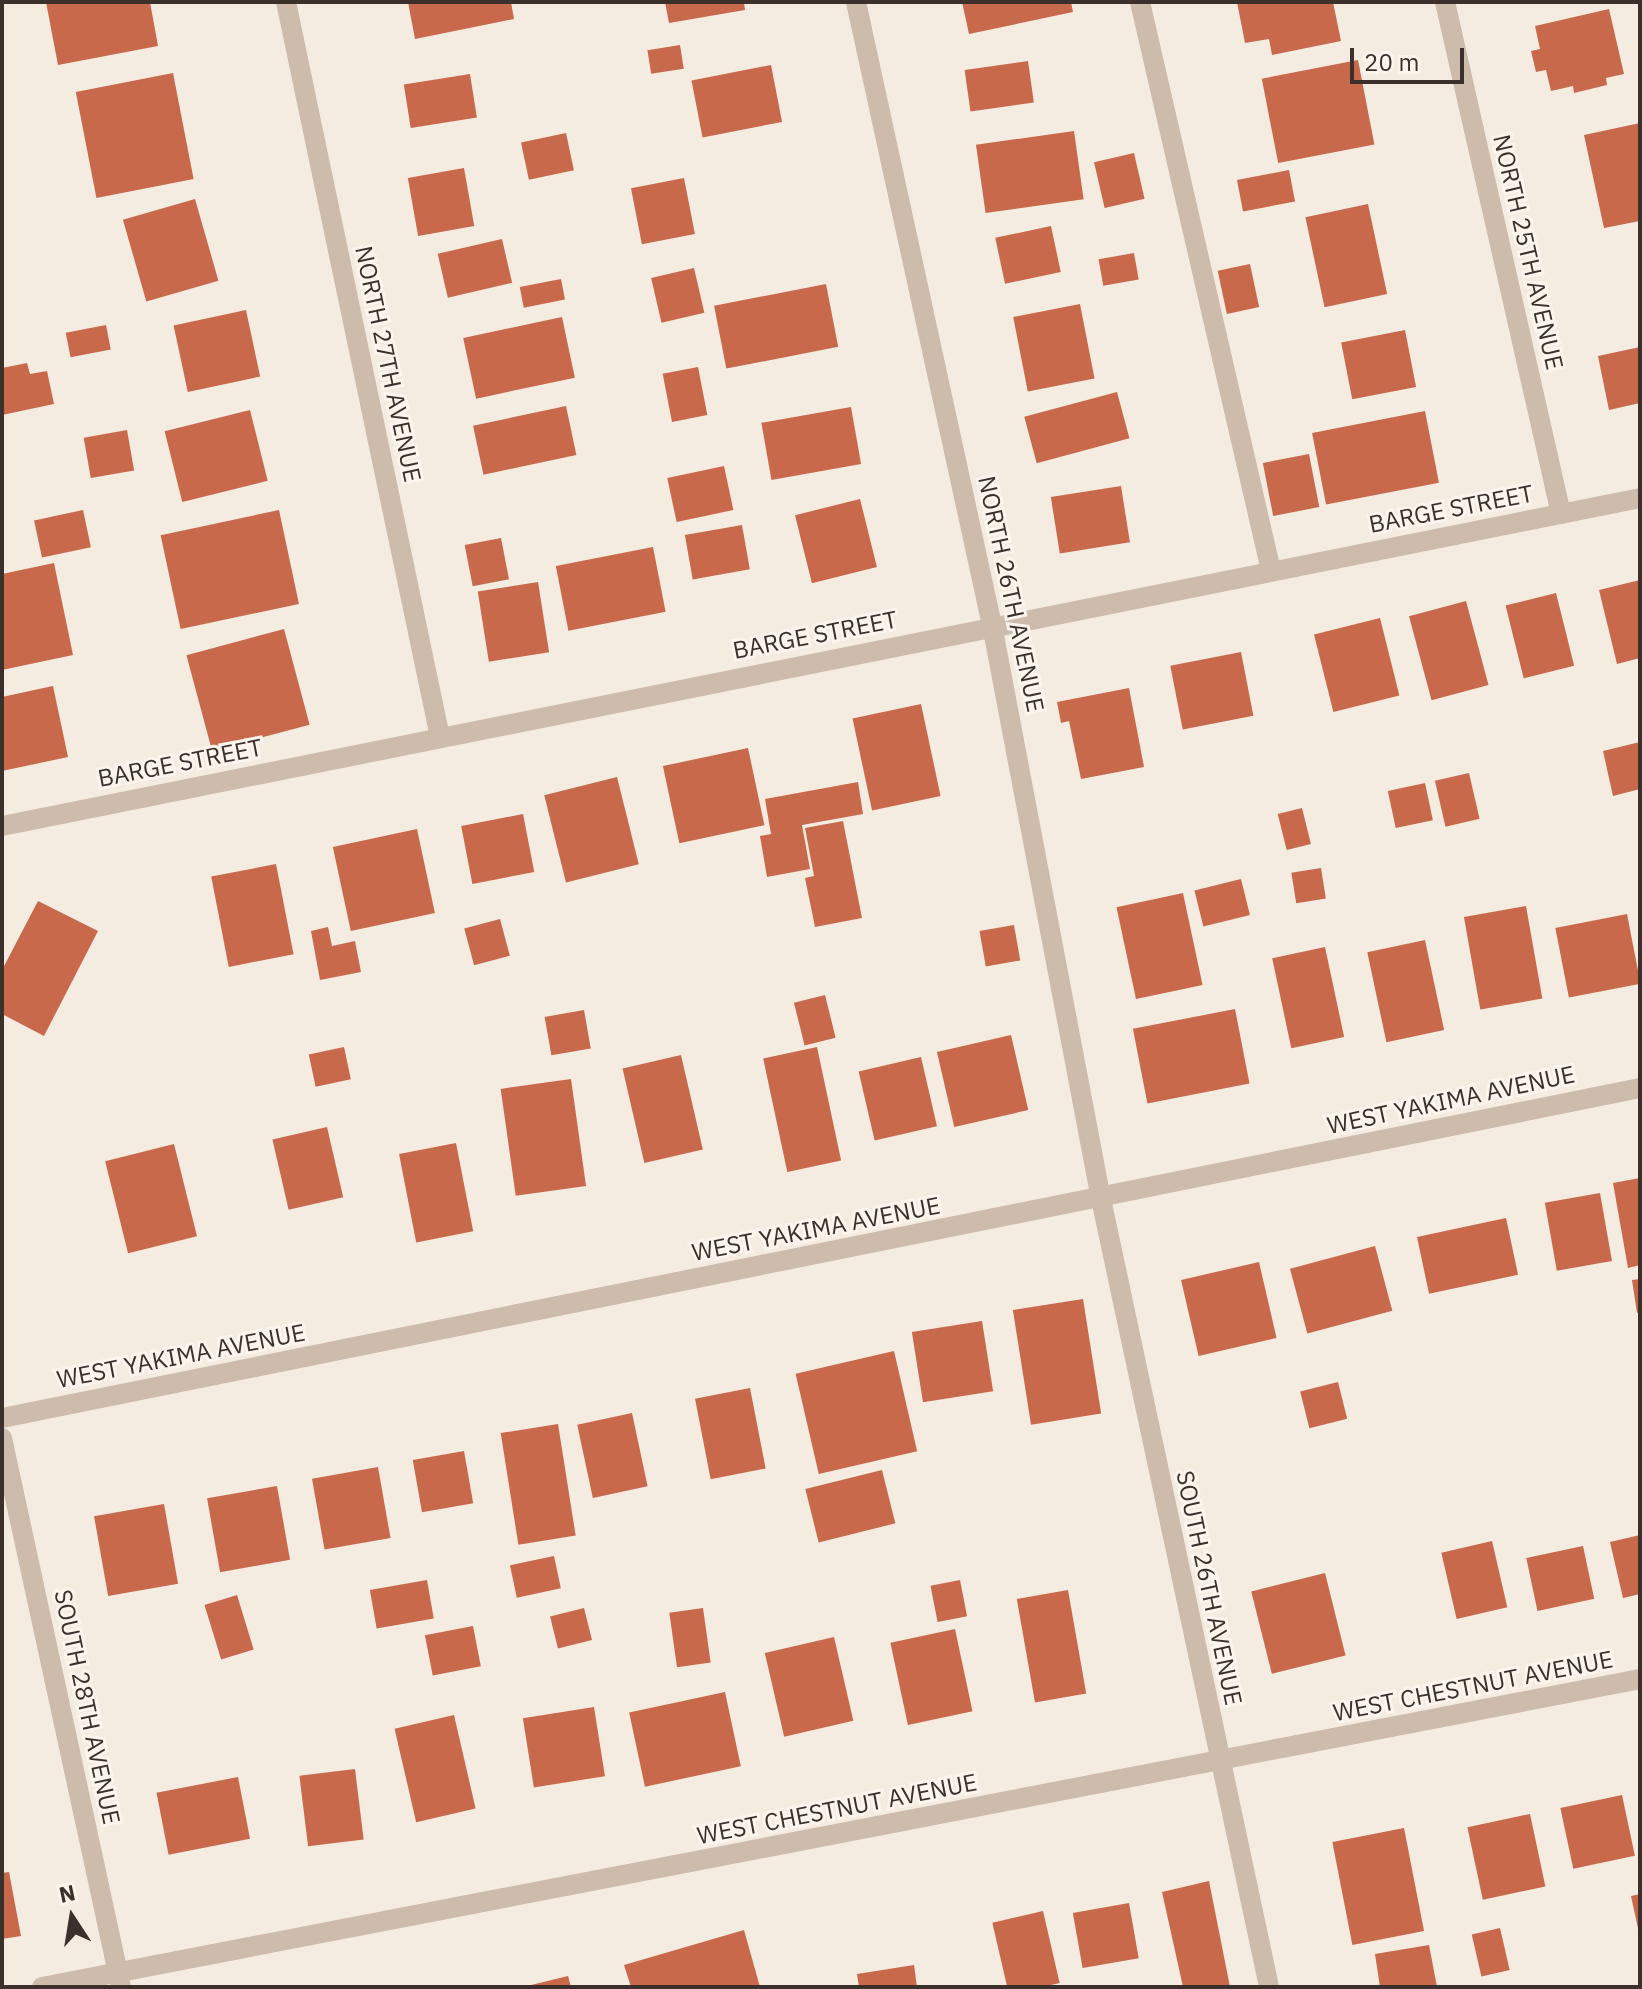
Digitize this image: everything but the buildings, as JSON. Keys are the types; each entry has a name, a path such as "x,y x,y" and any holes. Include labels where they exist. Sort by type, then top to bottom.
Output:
{"street":[{"name":"NORTH 27TH AVENUE","path":"286,2 440,737"},
{"name":"NORTH 26TH AVENUE","path":"856,2 992,625 1101,1199"},
{"path":"1140,2 1271,571"},
{"name":"NORTH 25TH AVENUE","path":"1445,2 1561,514"},
{"name":"BARGE STREET","path":"2,826 992,625 1640,498"},
{"name":"WEST YAKIMA AVENUE","path":"2,1418 1640,1088"},
{"name":"SOUTH 26TH AVENUE","path":"1101,1199 1219,1764 1269,1987"},
{"name":"SOUTH 28TH AVENUE","path":"2,1438 119,1979"},
{"name":"WEST CHESTNUT AVENUE","path":"42,1987 119,1979 1640,1679"}]}
